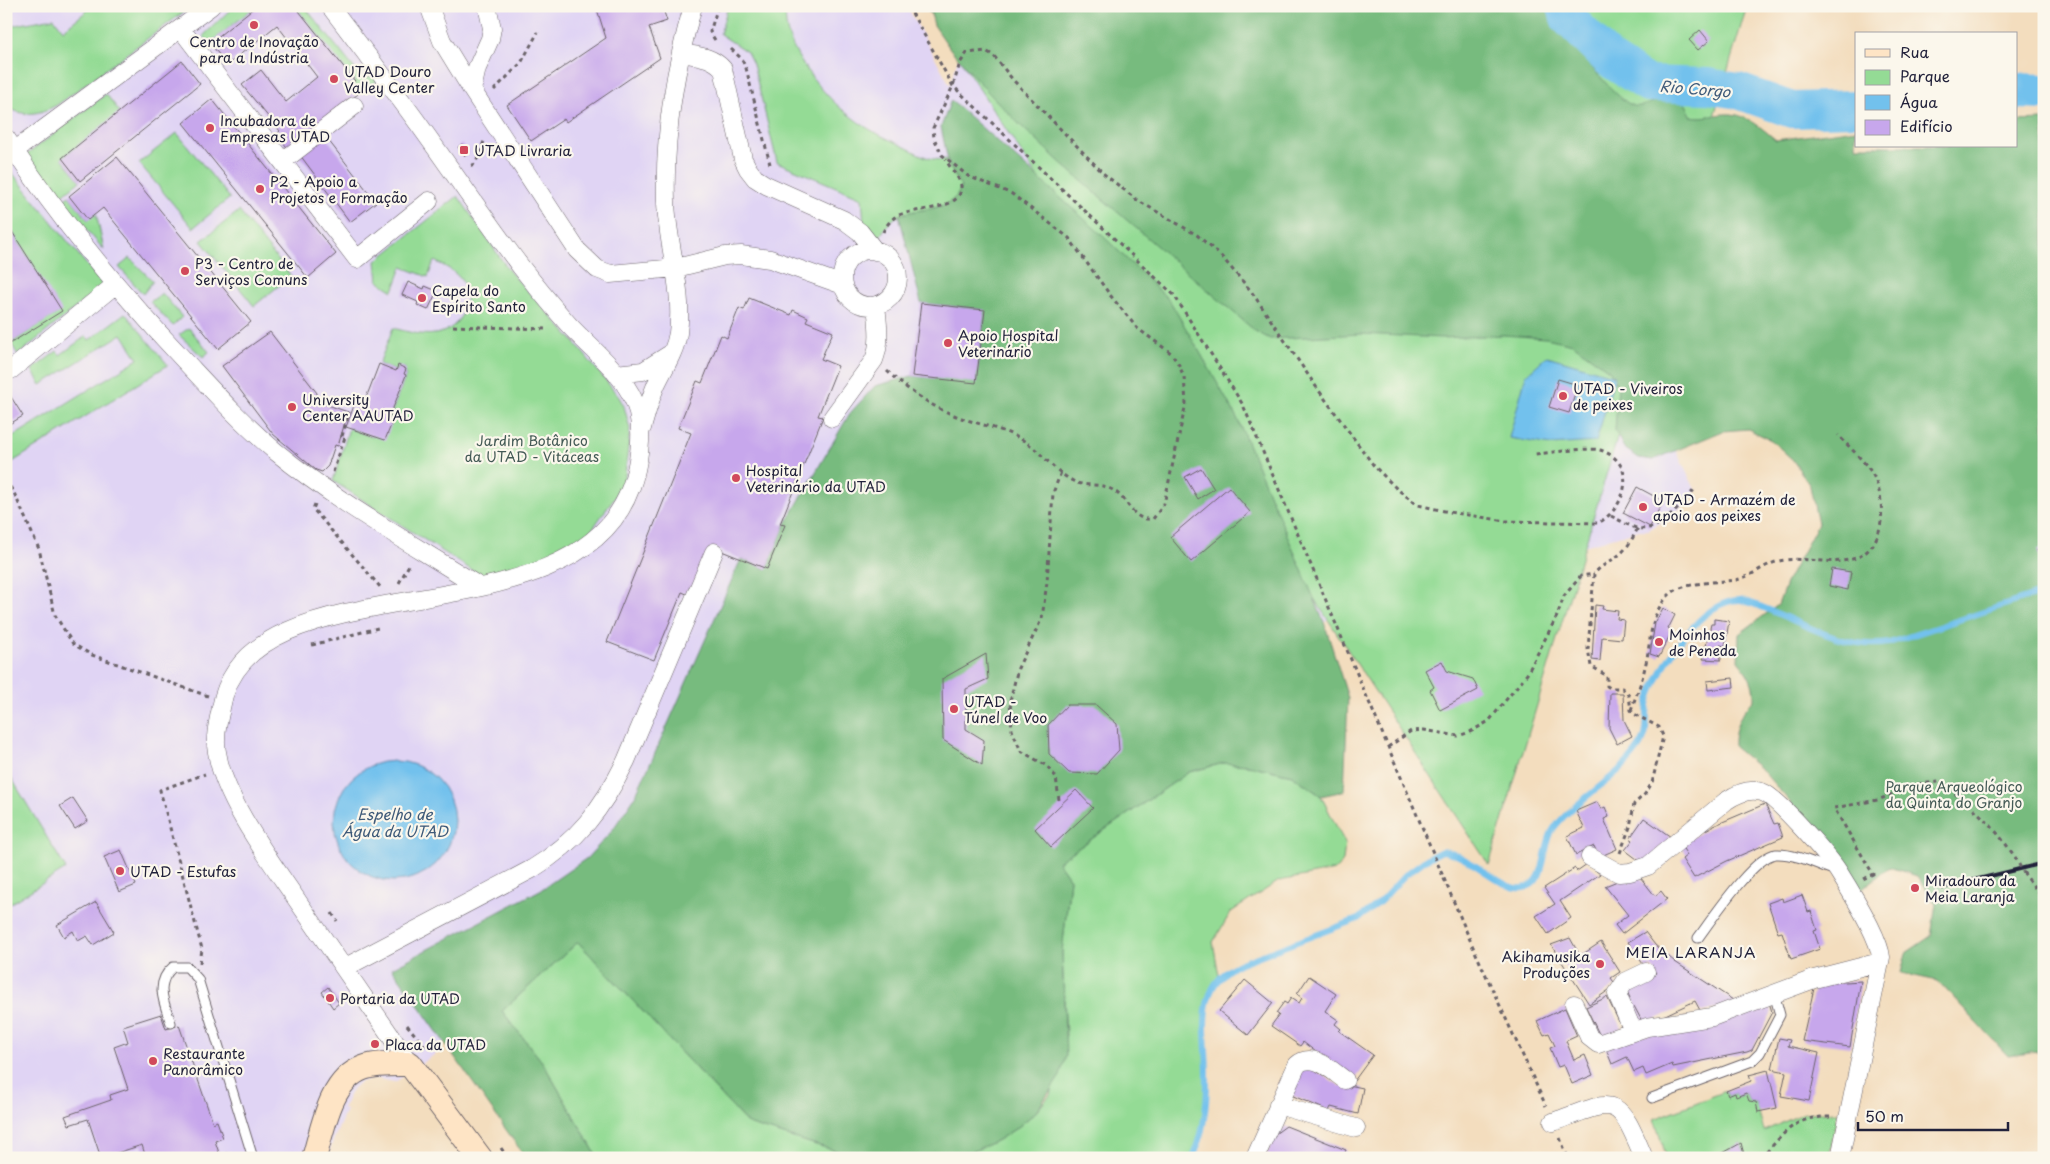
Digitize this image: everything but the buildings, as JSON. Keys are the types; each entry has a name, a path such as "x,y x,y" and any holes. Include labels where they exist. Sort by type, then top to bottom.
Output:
{"street":[{"path":"211,6 9,149 116,284 194,371 275,450 328,490 480,587"},
{"path":"330,6 523,270 566,322 616,374 634,402 639,422 640,437"},
{"path":"429,6 442,41 472,90 577,250 590,264 610,274 676,268 725,256 756,256 843,285"},
{"path":"472,90 477,68 490,40 492,28 487,6"},
{"path":"480,1158 410,1064 257,842 222,774 216,751 222,700 232,674 265,641 291,629 344,614 480,587 557,563 572,556 597,539 616,516 630,492 640,437 654,390 672,352 678,326 676,268 667,213 666,177 672,113 681,53 693,6"},
{"path":"181,29 357,259 429,201"},
{"path":"681,53 707,57 717,61 723,69 743,159 756,178 844,220 860,232 875,251"},
{"path":"283,161 354,106"},
{"path":"866,251 875,251 884,254 891,261 898,278 892,296 876,306 857,304 850,298 843,285 842,274 850,258 866,251"},
{"path":"11,370 116,284"},
{"path":"832,418 874,360 879,342 876,306"},
{"path":"616,374 643,371 672,352"},
{"path":"344,968 532,869 551,858 580,833 608,794 626,762 714,552"},
{"path":"1590,857 1614,871 1622,873 1648,866 1726,801 1738,794 1753,791 1767,794 1775,801 1843,879 1880,954 1840,1158"},
{"path":"1574,1004 1589,1037 1596,1044 1604,1043 1633,1031 1657,1024 1712,1017 1880,954"},
{"path":"1633,1031 1617,994 1625,982 1646,972"},
{"path":"1255,1158 1295,1068 1304,1060 1318,1061 1345,1080"},
{"path":"314,1158 332,1102 344,1082 363,1068 410,1064"},
{"path":"1278,1105 1356,1128"},
{"path":"1553,1122 1594,1107 1612,1106 1625,1116 1644,1158"}],"lane":[{"path":"1698,938 1752,868 1766,857 1783,855 1843,879"},
{"path":"171,1023 160,990 163,979 173,967 187,967 198,979 252,1158"},
{"path":"1652,1098 1745,1066 1754,1060 1780,1015 1774,993"}],"path":[{"path":"716,42 710,32 718,6"},
{"path":"908,6 953,86 1174,295 1244,405 1419,822 1473,947 1553,1122"},
{"path":"492,96 496,86 522,63 538,32"},
{"path":"725,46 738,54 746,68 767,156 774,168"},
{"path":"875,251 885,228 895,217 905,213 936,208 946,204 959,194 960,182 937,147 933,128 953,86 960,63 967,53 986,51 994,56 1013,80 1104,174 1137,200 1197,235 1220,254 1251,290 1317,388 1374,466 1397,489 1418,505 1506,521 1598,523 1611,516 1620,502 1626,485 1622,469 1614,457 1598,449 1535,454"},
{"path":"470,169 477,161 484,140 497,129"},
{"path":"874,360 894,379 954,415 988,425 1020,438 1040,452 1072,481 1083,485 1104,486 1116,491 1126,500 1136,516 1145,520 1153,519 1164,504 1186,404 1184,377 1179,365 1171,353 1137,328 1110,295 1069,238 1012,194 968,176 946,159"},
{"path":"453,326 549,329"},
{"path":"332,476 345,437 342,436 349,412"},
{"path":"1631,710 1646,665 1652,620 1660,606 1672,592 1681,588 1745,578 1781,560 1826,563 1852,559 1861,555 1872,545 1879,531 1881,521 1877,485 1863,461 1838,435"},
{"path":"1059,800 1056,777 1047,766 1021,751 1012,730 1010,701 1018,668 1042,618 1048,582 1053,493 1061,472"},
{"path":"6,480 15,494 39,549 55,615 73,644 92,655 210,697"},
{"path":"1611,516 1638,528 1648,528 1672,515 1694,490"},
{"path":"315,502 313,509 386,593"},
{"path":"1622,873 1620,849 1630,827 1632,809 1652,783 1663,736 1659,727 1631,710 1629,696 1622,688 1610,688 1607,686 1607,676 1591,666 1588,649 1594,574 1602,565 1627,548 1638,528"},
{"path":"1388,747 1411,731 1424,730 1458,736 1470,732 1489,721 1527,674 1557,616 1564,596 1581,576 1594,574"},
{"path":"304,647 380,627"},
{"path":"193,972 202,958 202,948 160,790 205,774"},
{"path":"1843,879 1873,874 1834,808 1878,800 1918,784 1939,782 1970,804 1993,826 2044,900"},
{"path":"1761,1158 1790,1128 1806,1118 1848,1118"}],"shaded area":[{"path":"6,6 907,6 950,85 957,62 964,51 1628,355 1696,491 1673,516 1648,530 1639,530 1324,622 1348,698 1248,765 958,1158 859,1158 480,930 441,1050 395,1082 374,1078 360,1082 353,1088 343,1109 346,1110 326,1158 6,1158"}],"green space":[{"path":"6,6 11,6 10,26 54,18 63,30 93,6 192,6 57,105 44,111 25,113 12,110 6,106"},
{"path":"234,6 256,6 210,43 203,36"},
{"path":"295,6 304,6 362,78 375,76 378,80 358,94 350,84 354,81"},
{"path":"728,6 792,6 786,11 786,25 790,40 797,55 818,85 842,109 871,130 924,156 940,160 946,159 961,186 959,194 954,200 936,207 898,216 889,223 878,240 864,223 862,198 777,162 753,64 747,52 720,34"},
{"path":"925,6 1747,6 1489,865"},
{"name":"Parque Arqueológico da Quinta do Granjo","path":"929,6 1552,6 1564,30 1586,60 1622,99 1631,105 1638,106 1671,96 1678,97 1685,104 1691,116 1737,115 1755,124 1776,140 1855,129 1855,148 2018,148 2018,121 2044,120 2044,1054 2037,1052 2008,1056 1938,981 1901,973 1906,953 1931,936 1936,904 1917,876 1889,867 1859,892 1853,874 1761,769 1734,747 1738,721 1754,700 1750,679 1738,661 1739,634 1778,605 1786,583 1818,524 1810,486 1793,460 1771,440 1748,429 1723,431 1653,460 1639,458 1624,448 1615,431 1618,387 1610,371 1573,344 1546,338 1503,335 1442,338 1361,334 1270,339 1255,331 1062,164 1019,124 951,50 934,25"},
{"path":"106,94 120,112 62,158 80,181 59,198 25,156"},
{"path":"951,100 1101,234 1170,301 1202,356 1237,418 1324,622 1348,698 1344,791 1321,796 1292,775 1248,765 1224,763 1189,772 1058,862 1070,879 1062,952 1066,1056 1060,1076 1036,1112 1018,1127 998,1140 958,1158 859,1158 748,1124 578,942 502,1011 543,1063 598,1158 526,1158 392,968 542,889 587,858 611,832 634,798 741,559 767,569 785,525 850,413 875,386 912,376 976,382 985,310 921,303 899,215 943,205 957,195 961,187 949,166 941,127"},
{"path":"177,133 230,198 193,228 139,163"},
{"path":"6,165 103,285 18,355 11,343 61,311 6,222"},
{"path":"69,196 88,220 96,213 104,250 62,201"},
{"name":"Jardim Botânico da UTAD - Vitáceas","path":"458,196 510,272 571,338 619,397 624,406 630,429 625,476 619,491 589,534 543,560 481,576 333,481 349,428 372,437 391,423 388,421 406,375 404,374 405,368 398,366 396,371 379,364 393,328 418,334 437,334 450,329 456,324 464,311 466,303 465,288 459,277 446,267 434,261 428,277 402,267 393,291 378,281 376,261"},
{"path":"239,211 291,276 254,306 201,241"},
{"path":"130,258 153,281 143,294 119,267"},
{"path":"162,293 182,317 173,326 150,302"},
{"path":"125,313 168,365 6,466 6,441 138,359 122,334 41,385 32,370 57,351 60,355 86,336 89,340"},
{"path":"189,328 209,352 203,357 179,335"},
{"path":"1224,763 1248,765 1292,775 1321,796 1345,843 1343,861 1335,870 1279,881 1231,912 1213,942 1219,976 1209,1000 1207,1012 1206,1106 1203,1127 1193,1158 958,1158 998,1140 1018,1127 1036,1112 1050,1095 1066,1035 1062,952 1070,879 1058,862 1189,772"},
{"path":"6,769 66,869 6,906"},
{"path":"578,942 748,1124 859,1158 598,1158 543,1063 502,1011"},
{"path":"1726,1091 1728,1096 1735,1093 1737,1097 1746,1093 1749,1101 1756,1102 1764,1131 1804,1113 1838,1112 1829,1158 1745,1158 1741,1143 1714,1158 1667,1158 1654,1119"}],"water":[{"path":"1547,356 1615,376 1596,442 1551,445 1509,438 1526,375"},
{"name":"Espelho de Água da UTAD","path":"394,761 406,762 417,766 427,771 436,779 444,788 449,798 453,809 453,833 449,844 444,854 436,863 427,871 417,876 406,880 394,881 382,880 371,876 361,871 352,863 344,854 339,844 335,833 334,821 335,809 339,798 344,788 352,779 361,771 371,766 382,762"}],"waterway":[{"name":"Rio Corgo","path":"1565,6 1568,18 1609,59 1648,84 1708,86 1738,91 1792,110 1855,108"},
{"name":"Rio Corgo","path":"2018,91 2044,92"},
{"path":"1193,1158 1202,1129 1206,1099 1206,1013 1209,998 1215,985 1225,973 1241,963 1358,919 1380,902 1405,875 1428,858 1442,851 1464,859 1496,879 1515,888 1531,885 1541,872 1547,844 1554,828 1576,806 1625,765 1643,741 1646,731 1649,700 1662,670 1684,637 1711,610 1726,603 1741,600 1833,637 1851,642 1889,643 2044,592"}],"railway":[{"path":"1941,888 2044,863"}],"place":[{"name":"Centro de Inovação para a Indústria","path":"254,25"},
{"name":"UTAD Douro Valley Center","path":"334,79"},
{"name":"Incubadora de Empresas UTAD","path":"210,128"},
{"name":"UTAD Livraria","path":"464,150"},
{"name":"P2 - Apoio a Projetos e Formação","path":"260,189"},
{"name":"P3 - Centro de Serviços Comuns","path":"185,271"},
{"name":"Capela do Espírito Santo","path":"422,298"},
{"name":"Apoio Hospital Veterinário","path":"948,343"},
{"name":"UTAD - Viveiros de peixes","path":"1563,396"},
{"name":"University Center AAUTAD","path":"292,407"},
{"name":"Hospital Veterinário da UTAD","path":"736,478"},
{"name":"UTAD - Armazém de apoio aos peixes","path":"1643,507"},
{"name":"Moinhos de Peneda","path":"1659,642"},
{"name":"UTAD - Túnel de Voo","path":"954,709"},
{"name":"UTAD - Estufas","path":"120,871"},
{"name":"Miradouro da Meia Laranja","path":"1915,888"},
{"name":"Akihamusika Produções","path":"1600,964"},
{"name":"Portaria da UTAD","path":"330,998"},
{"name":"Placa da UTAD","path":"375,1044"},
{"name":"Restaurante Panorâmico","path":"153,1061"}],"district":[{"name":"MEIA LARANJA","path":"1691,951"}]}
